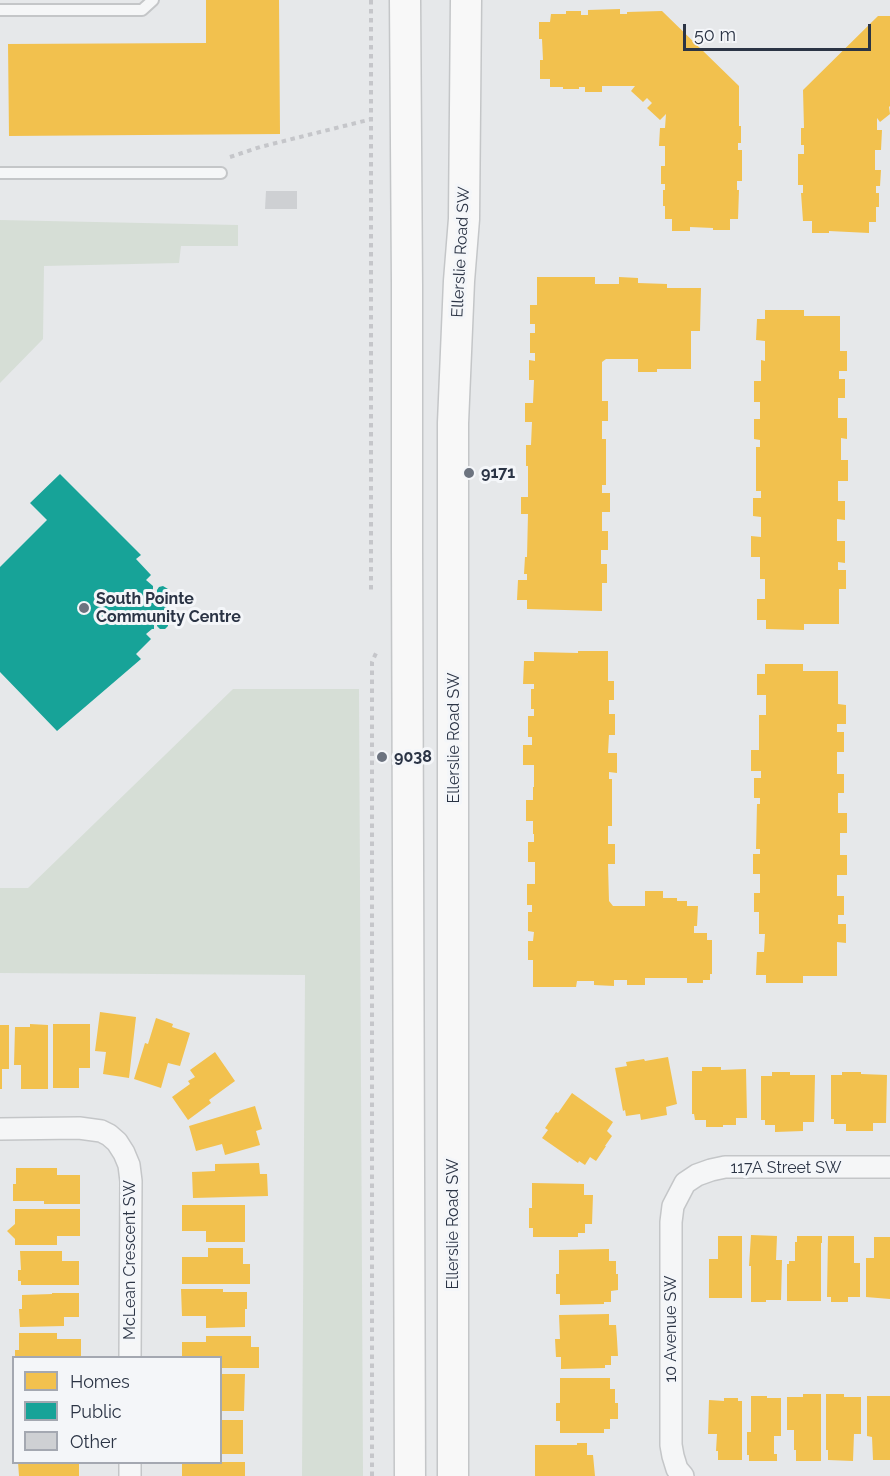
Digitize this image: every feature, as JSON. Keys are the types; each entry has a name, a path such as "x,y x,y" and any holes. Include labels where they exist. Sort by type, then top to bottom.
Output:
{"main road":[{"path":"405,0 410,1476"},
{"path":"446,0 466,148"},
{"name":"Ellerslie Road SW","path":"453,1476 453,423 464,219 466,0"}],"street":[{"name":"McLean Crescent SW","path":"0,1129 79,1128 101,1131 117,1142 124,1153 129,1165 131,1181 130,1356"},
{"name":"117A Street SW","path":"685,1183 697,1175 725,1167 890,1167"},
{"name":"10 Avenue SW","path":"683,1476 677,1469 671,1445 671,1222 673,1206 685,1183"}],"lane":[{"path":"0,10 24,5 94,5 142,10 153,0"},
{"path":"0,173 221,173"}],"path":[{"path":"371,0 371,591"},
{"path":"190,173 260,147 372,119"},
{"path":"372,1476 372,662 377,651"}],"shaded area":[{"path":"0,220 238,225 238,246 181,246 179,263 44,266 43,339 0,383"},
{"path":"233,689 359,689 363,1476 302,1476 305,975 0,973 0,888 28,888"}],"building: Homes":[{"path":"206,0 279,0 280,134 9,136 8,44 206,43"},
{"path":"620,9 620,14 662,11 739,86 741,143 738,143 738,150 742,150 742,181 737,181 738,219 730,219 730,230 690,227 690,231 672,231 672,219 665,219 663,190 665,190 665,184 661,184 661,166 665,166 665,146 659,146 660,128 665,128 666,114 660,120 647,108 652,103 647,98 643,102 631,91 635,86 602,86 602,92 585,92 585,87 563,89 563,87 550,87 550,79 540,79 540,60 543,60 539,22 550,22 551,14 566,14 566,11 581,11 581,15 588,15 588,10"},
{"path":"878,16 890,16 890,114 880,122 877,118 877,130 882,130 881,150 875,150 875,170 881,170 880,186 876,186 876,193 879,193 879,207 876,207 876,222 869,222 869,233 829,231 829,233 812,233 812,221 803,221 801,193 803,193 803,185 798,185 798,154 804,154 804,145 801,145 801,128 804,128 803,90"},
{"path":"537,277 595,277 595,284 619,284 619,277 638,278 638,283 667,284 667,288 701,288 700,331 691,331 691,369 657,369 657,372 638,372 638,359 606,359 602,362 602,401 608,401 608,421 602,421 602,439 606,439 606,485 602,485 602,493 610,493 610,512 602,512 602,531 608,531 608,550 601,550 601,564 607,564 607,583 602,583 602,611 527,609 527,600 517,600 518,580 527,580 527,574 524,574 525,557 527,557 528,514 521,514 521,497 528,497 526,445 531,445 532,422 525,422 525,403 533,403 534,380 529,380 529,360 535,361 535,353 530,353 530,333 535,333 535,324 530,324 530,305 537,305"},
{"path":"765,310 804,310 804,316 840,316 840,351 847,351 847,371 839,371 839,379 845,379 845,398 838,398 838,418 847,418 847,439 841,438 841,460 848,460 848,481 838,481 838,501 845,501 845,520 837,519 837,541 845,541 845,563 838,562 838,570 846,570 846,589 839,589 839,624 804,624 804,630 766,629 766,620 757,620 757,599 765,599 765,579 760,579 760,557 751,557 751,536 761,537 761,517 753,516 753,498 761,498 761,491 756,491 756,447 760,447 760,440 754,439 754,419 760,419 760,402 754,402 754,381 761,381 761,360 765,361 765,341 756,340 757,319 765,319"},
{"path":"578,651 608,651 608,681 614,681 614,700 609,700 609,714 615,714 615,735 609,735 608,753 617,753 617,773 609,772 609,779 612,779 612,826 608,826 608,844 615,844 615,864 608,864 609,901 613,906 645,906 645,891 663,891 663,898 677,898 677,901 687,901 687,906 698,906 697,926 694,926 694,933 707,933 707,940 712,940 712,974 710,974 710,980 703,980 703,983 687,983 687,978 645,978 645,985 627,985 627,980 614,980 614,986 594,985 594,981 577,981 576,987 533,987 533,960 528,960 528,941 533,941 534,932 528,931 528,912 532,912 532,905 527,905 527,884 535,884 535,862 528,862 528,842 534,842 534,834 533,821 526,821 526,800 533,800 534,765 523,765 523,745 532,745 532,737 528,737 528,716 534,716 534,709 531,709 531,689 534,689 534,684 523,684 524,661 534,661 534,652 578,653"},
{"path":"765,664 803,664 803,671 838,671 838,704 846,705 846,724 837,724 837,732 844,732 844,752 837,752 837,774 844,774 844,793 838,793 838,813 847,813 847,833 840,833 840,855 847,855 847,875 837,875 837,896 844,896 844,915 838,915 838,924 846,924 846,943 837,942 837,976 803,976 803,983 766,983 766,975 756,975 757,952 764,952 765,934 759,934 759,912 754,912 754,893 760,893 760,874 753,874 753,854 760,854 760,849 756,849 757,804 760,804 760,798 754,798 754,778 761,778 761,771 751,771 751,750 759,750 759,715 766,715 766,695 757,695 757,674 765,674"},
{"path":"100,1012 136,1017 129,1078 103,1074 106,1052 95,1051"},
{"path":"156,1018 190,1033 180,1066 168,1063 161,1088 134,1079 145,1043 148,1044"},
{"path":"30,1024 48,1025 48,1089 21,1089 21,1065 14,1065 15,1027 30,1027"},
{"path":"53,1024 90,1024 90,1068 79,1068 79,1088 53,1088"},
{"path":"0,1025 9,1025 9,1069 2,1069 2,1089 0,1089"},
{"path":"215,1052 235,1081 209,1100 211,1103 188,1120 172,1097 190,1084 188,1081 195,1077 190,1070"},
{"path":"668,1057 677,1104 666,1107 667,1115 641,1120 640,1114 626,1116 625,1110 623,1111 615,1068 627,1066 626,1062"},
{"path":"702,1067 721,1067 721,1070 746,1069 747,1118 736,1118 736,1125 723,1125 723,1127 706,1127 706,1120 695,1120 692,1114 692,1071 702,1071"},
{"path":"772,1072 815,1075 814,1122 803,1122 803,1131 775,1132 775,1125 765,1125 765,1120 761,1120 761,1076 772,1076"},
{"path":"842,1072 887,1075 886,1123 873,1123 873,1131 846,1131 846,1124 834,1124 834,1119 831,1119 831,1075 842,1075"},
{"path":"572,1093 613,1122 607,1131 612,1136 606,1146 596,1161 590,1157 585,1165 579,1161 578,1163 542,1138 548,1130 545,1128"},
{"path":"255,1106 262,1129 256,1131 260,1145 225,1155 222,1144 196,1151 189,1126"},
{"path":"259,1163 260,1174 267,1174 268,1196 193,1198 192,1172 215,1171 215,1164"},
{"path":"16,1168 57,1168 57,1175 80,1175 80,1204 13,1201"},
{"path":"532,1183 584,1184 584,1195 593,1195 592,1224 585,1224 585,1233 578,1233 578,1237 533,1237 533,1228 529,1228"},
{"path":"182,1205 245,1205 245,1242 206,1242 206,1231 182,1231"},
{"path":"15,1209 80,1209 80,1236 57,1236 57,1245 15,1245 15,1239 7,1231 15,1224"},
{"path":"751,1235 777,1236 776,1260 782,1260 781,1300 751,1302 751,1266 749,1266"},
{"path":"718,1236 742,1236 742,1298 709,1298 709,1259 718,1259"},
{"path":"797,1236 822,1236 821,1301 787,1301 787,1264 789,1261 795,1261"},
{"path":"828,1236 854,1236 854,1263 860,1263 860,1297 848,1297 848,1302 831,1302 831,1297 827,1297"},
{"path":"874,1237 890,1237 890,1299 866,1297 866,1258 874,1258"},
{"path":"208,1248 243,1248 243,1264 250,1264 250,1284 182,1284 182,1257 208,1257"},
{"path":"609,1249 609,1261 616,1261 616,1274 618,1274 618,1290 611,1291 611,1302 560,1305 560,1294 556,1294 559,1250"},
{"path":"20,1251 62,1251 62,1261 79,1261 79,1285 21,1285 21,1281 18,1281 18,1270 21,1270"},
{"path":"181,1289 223,1289 223,1292 247,1292 245,1327 206,1328 206,1316 182,1316"},
{"path":"79,1293 79,1317 64,1317 64,1326 20,1327 19,1309 22,1309 22,1295"},
{"path":"609,1314 609,1325 616,1325 618,1356 611,1356 611,1365 605,1365 605,1368 561,1369 561,1357 556,1357 555,1339 560,1339 559,1315"},
{"path":"19,1333 57,1333 57,1339 81,1339 81,1356 15,1356 15,1350 19,1350"},
{"path":"206,1336 251,1336 251,1347 259,1347 259,1368 222,1368 222,1356 182,1356 182,1342 206,1342"},
{"path":"222,1374 245,1374 244,1411 222,1411"},
{"path":"560,1378 610,1378 610,1389 615,1389 615,1403 618,1403 618,1419 610,1419 610,1429 604,1429 604,1433 560,1433 560,1421 556,1421 556,1403 560,1403"},
{"path":"803,1394 821,1394 821,1461 796,1461 794,1430 787,1430 787,1397 803,1397"},
{"path":"826,1394 861,1397 861,1434 854,1434 853,1461 828,1460"},
{"path":"751,1396 781,1398 781,1436 774,1436 774,1454 777,1454 777,1461 749,1461 747,1432 751,1432"},
{"path":"867,1396 890,1396 890,1460 873,1460 872,1437 867,1436"},
{"path":"724,1398 738,1398 738,1401 742,1401 742,1460 718,1460 717,1434 708,1434 709,1400 724,1401"},
{"path":"222,1420 243,1420 243,1454 222,1454"},
{"path":"577,1443 587,1443 587,1455 593,1455 595,1476 535,1476 535,1445 577,1445"},
{"path":"245,1462 245,1476 182,1476 182,1464"},
{"path":"18,1464 79,1464 79,1476 19,1476"}],"building: Public":[{"name":"South Pointe Community Centre","path":"60,474 141,555 136,559 151,575 146,580 153,586 153,593 157,593 159,587 163,586 168,589 168,626 160,629 157,623 154,623 154,629 146,634 151,639 136,654 141,659 57,731 0,672 0,567 47,520 30,503"}],"building: Other":[{"path":"266,191 297,191 297,209 265,209"}],"place":[{"name":"9171","path":"469,473"},
{"name":"South Pointe Community Centre","path":"84,608"},
{"name":"9038","path":"382,757"}]}
